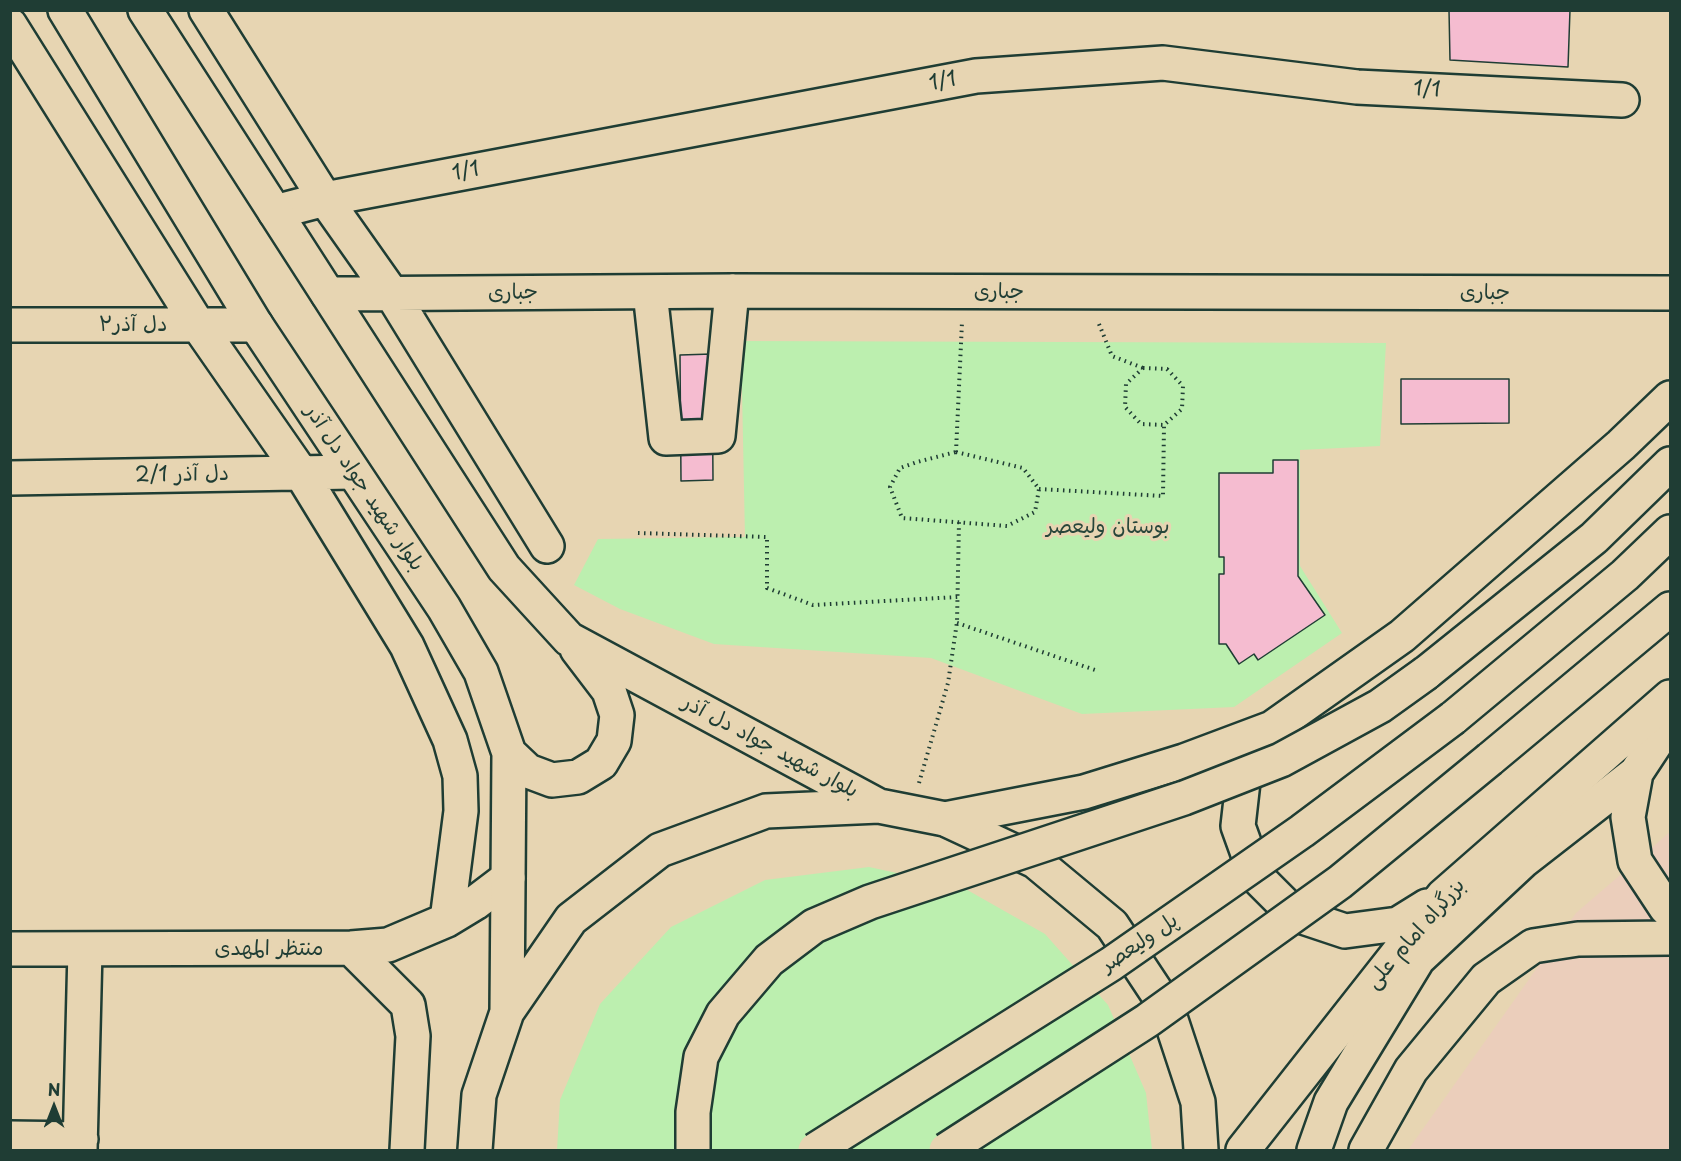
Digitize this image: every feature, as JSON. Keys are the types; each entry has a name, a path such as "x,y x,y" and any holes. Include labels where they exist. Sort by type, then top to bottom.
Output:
{"main road":[{"name":"بلوار شهید جواد دل آذر","path":"65,10 256,325 444,608 481,672 509,753 507,1012"},
{"name":"بلوار شهید جواد دل آذر","path":"145,10 504,568 569,639 879,806"},
{"path":"206,10 325,199 392,294 548,546"},
{"path":"10,25 198,325 301,473 407,646 450,740 460,776 461,811 447,920"},
{"name":"1/1","path":"275,212 325,199 964,78 999,75 1163,63 1357,87 1622,100"},
{"path":"650,292 666,438 718,436 732,291"},
{"name":"جباری","path":"328,294 732,291 1671,293"},
{"name":"دل آذر۲","path":"10,325 256,325"},
{"path":"945,819 1084,792 1184,761 1272,728 1402,636 1622,445 1671,398"},
{"path":"693,1150 693,1112 701,1057 723,1014 769,960 814,926 870,902 1184,798 1281,760 1380,706 1426,673 1594,538 1671,464"},
{"name":"دل آذر 2/1","path":"10,478 353,472"},
{"name":"پل ولیعصر","path":"815,1150 1111,964 1302,831 1453,718 1625,575 1671,532"},
{"path":"946,1150 1148,1020 1340,882 1671,609"},
{"path":"509,753 528,771 552,780 578,777 601,763 614,741 617,715 609,691 569,639"},
{"name":"بزرگراه امام علی","path":"1243,1150 1443,896 1671,697"},
{"path":"1314,1150 1331,1102 1418,959 1523,861 1636,773 1665,729 1671,726"},
{"path":"1272,728 1244,773 1238,826 1256,876 1294,914 1345,931 1355,930 1398,924 1443,896"},
{"path":"1636,773 1628,817 1635,861 1666,908 1671,911"},
{"path":"475,1150 479,1095 507,1012 571,920 660,850 765,811 879,806 945,819 1035,861 1112,925 1167,1008 1198,1102 1200,1150"},
{"name":"منتظر المهدی","path":"10,949 351,948 388,945 447,920 475,903 508,878"},
{"path":"1366,1150 1411,1071 1486,979 1533,946 1578,939 1671,938"},
{"path":"351,948 408,1005 413,1036 407,1150"},
{"path":"10,1138 80,1145 85,950"}],"path":[{"path":"956,452 964,292"},
{"path":"1085,292 1112,356 1143,368 1167,369 1183,386 1182,409 1164,425 1141,424 1125,407 1126,384 1143,368"},
{"path":"1040,489 1035,512 1007,526 902,518 890,487 900,468 956,452 1023,468 1040,489 1163,496 1164,425"},
{"path":"911,812 948,683 957,622 959,522"},
{"path":"638,533 767,537 767,588 813,605 958,597"},
{"path":"957,622 1098,671"}],"shaded area":[{"path":"1670,832 1670,1150 1408,1150 1576,913"}],"green space":[{"name":"بوستان ولیعصر","path":"741,341 1386,343 1380,446 1300,450 1300,566 1342,633 1234,707 1082,714 931,658 714,644 620,609 574,585 598,539 745,537"},
{"path":"869,867 962,887 1045,934 1108,1005 1146,1093 1152,1150 557,1150 560,1100 600,1004 671,927 765,880"}],"building":[{"path":"1449,10 1570,10 1568,67 1450,60"},
{"path":"712,354 713,480 681,481 680,355"},
{"path":"1401,379 1509,379 1509,423 1401,424"},
{"path":"1273,460 1298,460 1298,576 1325,615 1258,660 1254,654 1239,664 1226,644 1219,644 1219,574 1224,574 1224,557 1219,557 1219,473 1273,473"}]}
